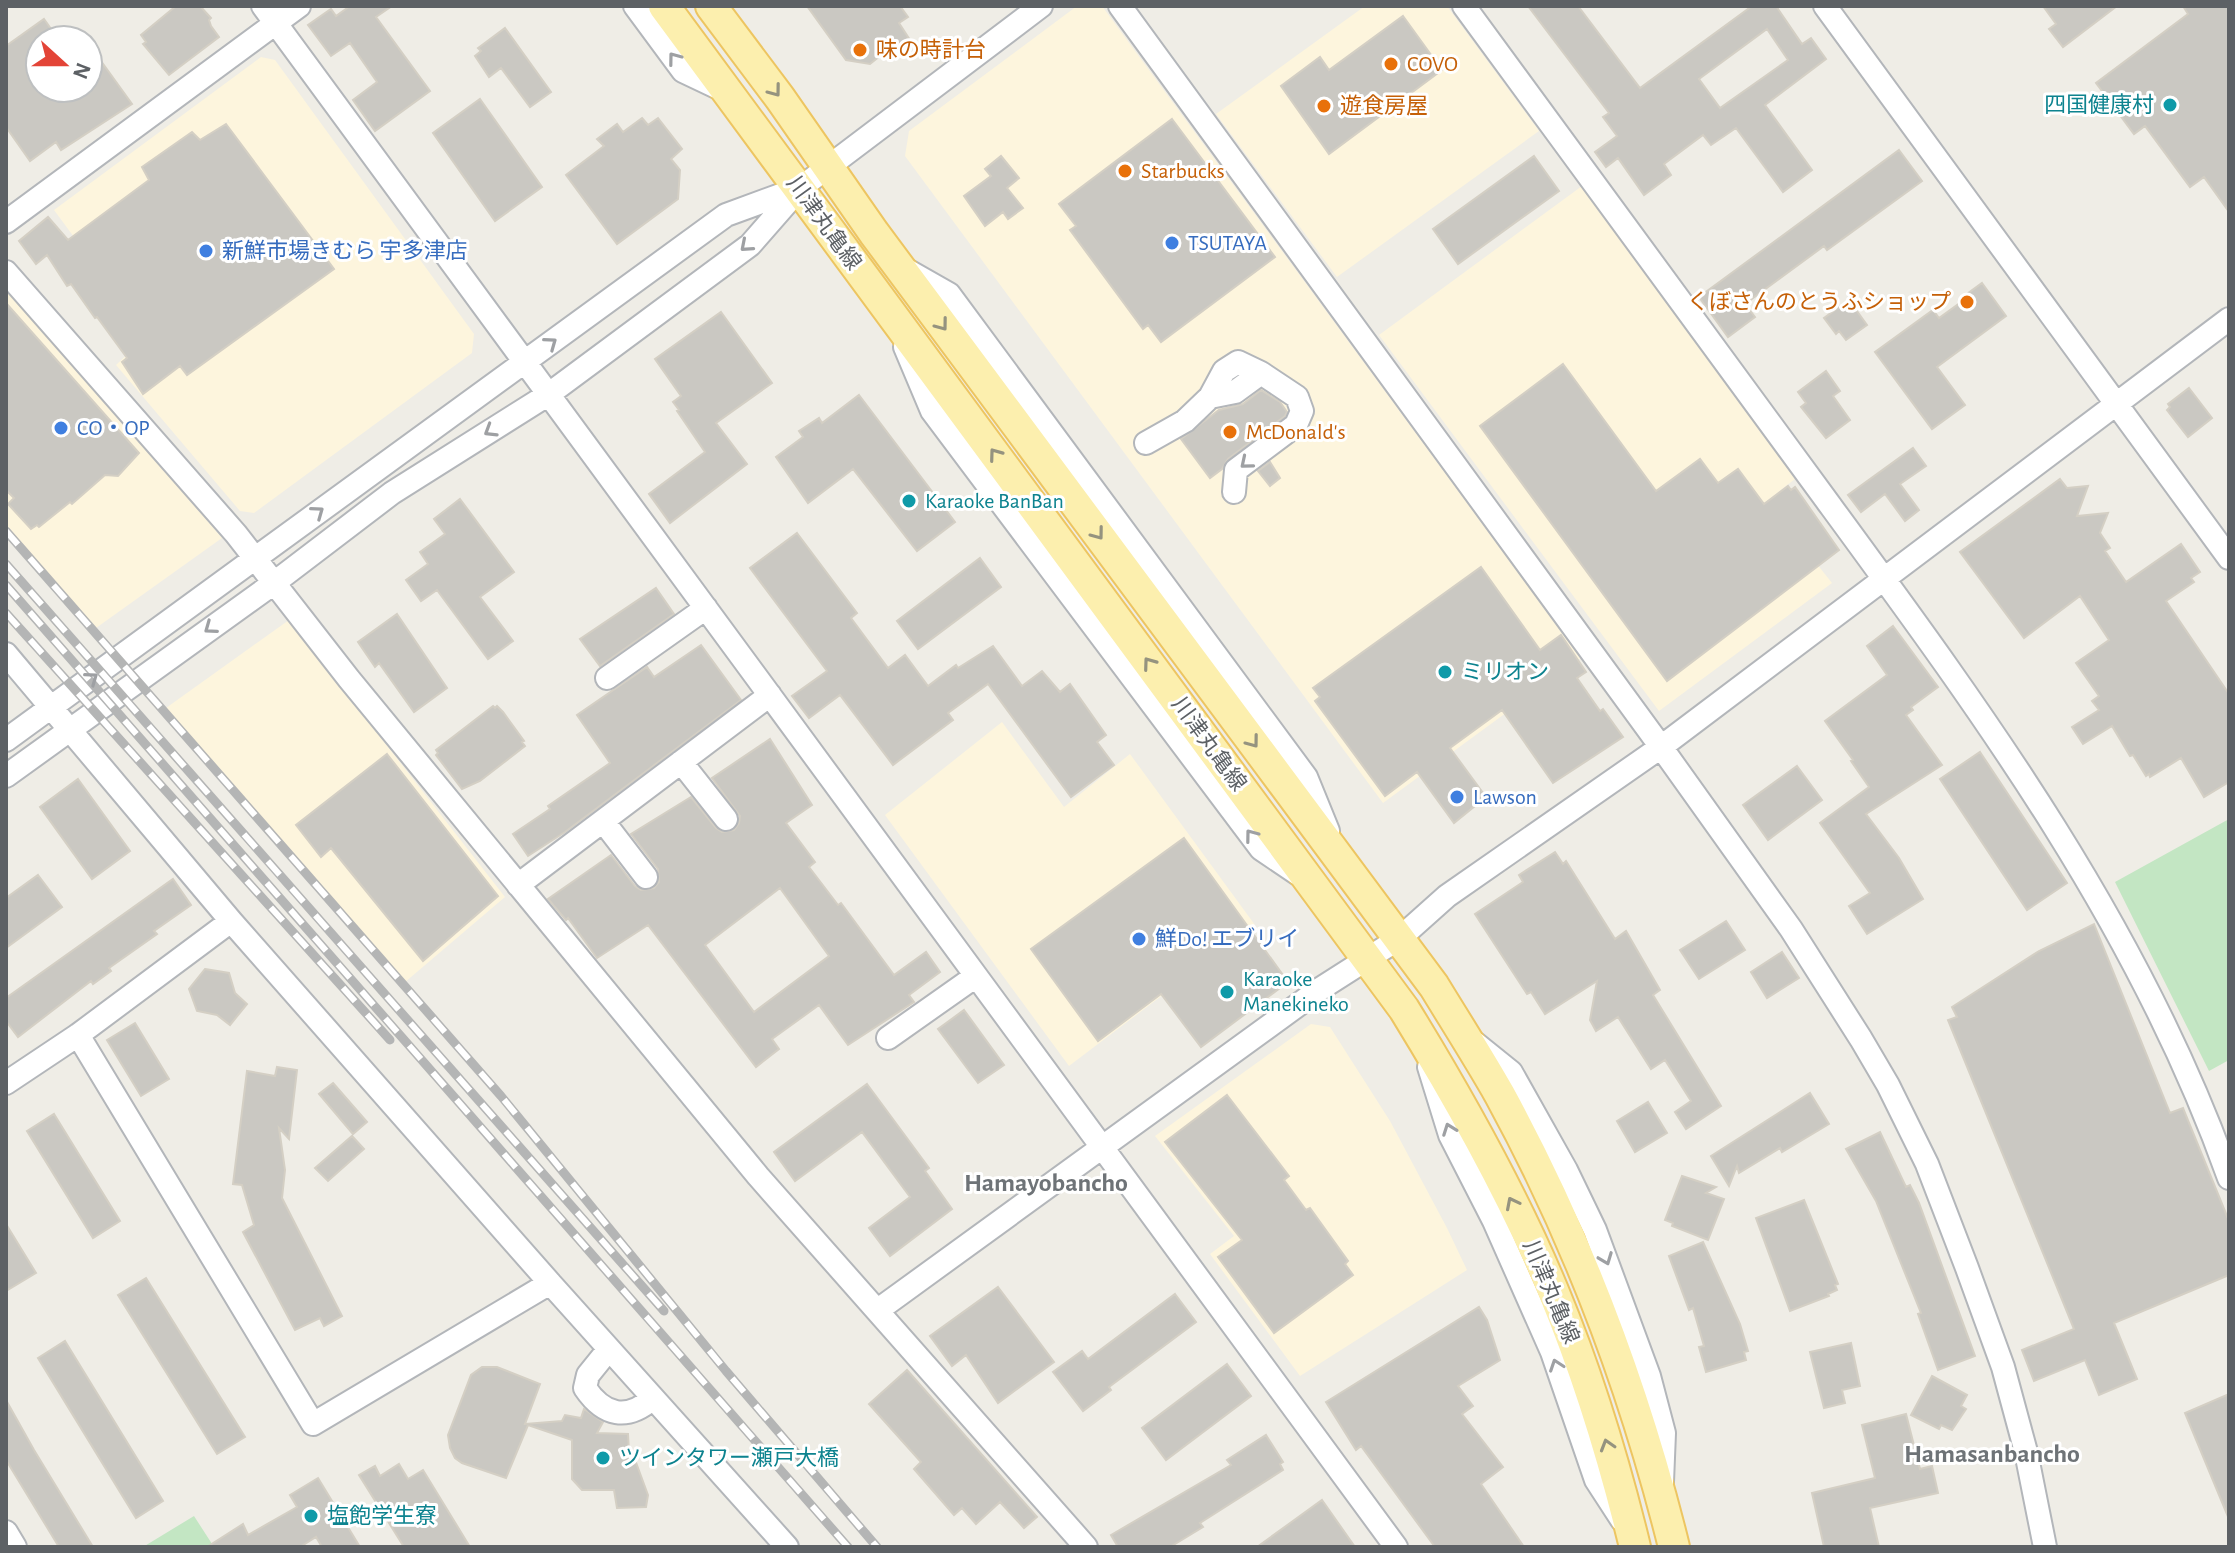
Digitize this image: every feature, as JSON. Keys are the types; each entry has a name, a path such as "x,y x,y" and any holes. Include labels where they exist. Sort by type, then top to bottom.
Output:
{"main road":[{"name":"川津丸亀線","path":"664,6 1312,883 1420,1035 1511,1200 1554,1293 1590,1388 1634,1542"},
{"name":"川津丸亀線","path":"711,6 897,264 1400,938 1461,1032 1499,1094 1551,1195 1586,1276 1625,1374 1674,1547"}],"street":[{"path":"6,222 269,14 299,6"},
{"path":"635,6 683,71 727,92"},
{"path":"727,6 741,46"},
{"path":"6,776 274,583 392,493 549,394 750,245 799,189 1041,6"},
{"path":"1120,6 1661,747 1799,941 1888,1085 1927,1164 2003,1367 2026,1452 2045,1547"},
{"path":"1464,6 1885,580 2038,796 2094,887 2150,992 2203,1106 2229,1178"},
{"path":"1825,6 2229,558"},
{"path":"269,14 1396,1547"},
{"path":"6,740 726,215 799,189"},
{"path":"6,272 255,558 349,679 758,1176 1086,1547"},
{"path":"878,1310 1320,989 1400,938 1447,896 1661,747 2229,319"},
{"path":"1146,443 1185,421 1210,397 1235,392 1261,373 1297,397 1302,411 1296,425 1236,470 1234,492"},
{"path":"607,678 706,608"},
{"path":"6,654 231,921 787,1547"},
{"path":"518,885 770,695"},
{"path":"681,762 726,819"},
{"path":"603,821 646,877"},
{"path":"6,1083 78,1035 231,921"},
{"path":"888,1038 976,976"},
{"path":"78,1035 313,1424 550,1283"},
{"path":"609,1349 588,1375 585,1388 594,1402 620,1413 639,1410 653,1398"},
{"path":"6,1532 15,1547"}],"shaded area":[{"path":"1077,6 1102,6 1581,658 1383,803 905,156 909,131"},
{"path":"1365,6 1447,6 1539,131 1337,277 1216,114"},
{"path":"261,57 275,60 474,334 472,353 254,513 240,511 116,365 147,336 54,210"},
{"path":"1582,186 1795,479 1767,501 1832,583 1659,711 1379,335"},
{"path":"6,285 222,538 96,628 6,525"},
{"path":"289,620 505,897 404,983 166,708"},
{"path":"1002,722 1064,807 1130,754 1255,925 1069,1066 885,815"},
{"path":"1311,1024 1330,1027 1390,1121 1467,1270 1300,1376 1210,1254 1234,1236 1155,1136"}],"green space":[{"path":"2229,819 2229,1060 2209,1071 2115,882"},
{"path":"194,1516 214,1547 143,1547"}],"building":[{"path":"176,6 200,6 211,18 211,26 219,37 169,75 143,44 146,42 141,35"},
{"path":"350,6 392,6 376,17 430,91 375,131 353,100 377,82 350,43 331,56 308,25 331,9 336,16"},
{"path":"807,6 900,6 908,17 899,23 910,40 887,55 885,52 870,64 846,60"},
{"path":"1528,6 1578,6 1640,88 1752,6 1776,6 1802,44 1811,38 1826,59 1765,105 1812,170 1783,192 1736,128 1711,145 1703,135 1664,164 1671,175 1644,195 1618,158 1606,167 1595,152 1617,136 1603,117 1609,113","holes":["1767,29 1788,60 1720,108 1699,79"]},
{"path":"2043,6 2117,6 2063,47 2049,29 2056,24"},
{"name":"四国健康村","path":"2183,6 2229,6 2229,212 2204,177 2190,187 2145,126 2134,134 2096,83 2188,14"},
{"path":"1403,16 1442,70 1329,154 1281,86 1320,57 1329,70"},
{"path":"505,28 551,92 530,107 501,68 489,77 475,56 481,51 478,48"},
{"path":"24,33 24,104 104,104 104,65 132,104 61,150 56,142 30,161 6,127 6,46"},
{"path":"480,99 542,187 495,221 433,133"},
{"path":"642,118 648,125 658,118 682,149 671,159 680,170 678,199 617,244 566,175 604,146 597,139 617,124 623,132"},
{"name":"TSUTAYA","path":"1172,119 1275,257 1161,342 1148,325 1143,329 1070,230 1076,226 1059,204"},
{"name":"新鮮市場きむら 宇多津店","path":"226,124 334,269 187,375 180,366 143,394 122,362 127,358 71,284 67,286 47,255 36,264 19,241 48,217 68,240 149,180 142,167 192,132 200,140"},
{"path":"1899,150 1922,181 1827,250 1824,246 1745,304 1755,317 1728,337 1699,297"},
{"path":"1001,156 1019,178 1007,188 1023,208 1008,219 1003,212 985,226 964,196 991,176 985,169"},
{"path":"1534,156 1559,191 1458,264 1433,229"},
{"path":"1982,283 2006,316 1937,367 1965,405 1932,429 1875,352 1933,310 1939,318"},
{"path":"1849,300 1867,325 1846,340 1839,331 1836,334 1824,318"},
{"name":"CO・OP","path":"6,303 139,453 118,476 105,475 72,504 70,502 39,527 37,525 31,529 8,504 14,498 6,490"},
{"path":"721,312 772,383 716,423 747,464 670,523 649,494 705,452 673,402 681,396 655,359"},
{"path":"1563,364 1656,491 1700,459 1718,483 1738,469 1764,504 1788,486 1791,490 1795,487 1839,550 1667,681 1480,426"},
{"path":"1826,371 1840,391 1833,396 1850,420 1826,438 1801,407 1806,403 1798,392"},
{"path":"2189,388 2212,418 2188,437 2167,410 2170,407 2168,404"},
{"name":"McDonald's","path":"1261,390 1280,402 1287,412 1285,416 1228,459 1222,469 1210,478 1181,439 1219,410 1243,404"},
{"path":"859,395 955,522 917,551 853,469 808,503 776,457 803,437 799,431 819,418 822,423"},
{"path":"1913,448 1926,466 1900,484 1919,510 1905,521 1885,494 1861,512 1848,495"},
{"path":"1270,462 1280,478 1270,486 1258,471"},
{"path":"2060,479 2067,488 2088,486 2077,516 2108,513 2100,533 2110,548 2105,551 2126,582 2181,544 2200,572 2191,578 2194,582 2166,601 2229,694 2229,782 2204,797 2181,758 2150,777 2149,774 2146,776 2112,726 2083,744 2072,727 2099,710 2092,701 2099,696 2076,663 2109,640 2080,596 2024,638 1960,552"},
{"path":"460,499 514,572 480,597 513,641 488,659 437,590 421,601 406,580 428,564 420,552 445,534 434,519"},
{"path":"797,533 857,613 851,618 888,668 905,655 928,686 956,665 958,668 993,646 1022,686 1042,671 1060,692 1070,684 1106,735 1097,742 1114,765 1071,797 988,684 948,713 953,720 893,765 840,695 809,718 792,696 827,671 750,568"},
{"path":"980,558 1001,587 918,649 897,621"},
{"name":"ミリオン","path":"1481,567 1540,650 1561,635 1586,672 1577,678 1623,737 1553,783 1502,710 1450,748 1486,797 1454,823 1417,772 1385,796 1315,701 1320,697 1313,688"},
{"path":"656,588 674,614 600,666 580,639"},
{"path":"397,614 447,688 414,712 379,663 375,667 358,642"},
{"path":"1893,626 1938,687 1911,707 1913,710 1906,715 1942,765 1866,814 1899,858 1923,899 1867,934 1849,906 1870,893 1820,823 1869,787 1825,721 1887,675 1867,646"},
{"path":"701,645 741,700 565,832 528,856 513,834 610,763 577,715 647,667 654,677"},
{"path":"493,706 503,712 525,746 480,781 462,789 436,755 436,750"},
{"path":"770,739 812,805 786,823 815,862 809,867 838,905 841,903 894,975 926,952 940,972 909,995 914,1002 848,1045 819,1005 772,1039 779,1049 756,1067 648,925 597,958 568,918 566,920 548,899 611,855 635,886 641,890 654,888 659,882 658,869 631,834 691,797 716,828 722,832 734,830 740,816 712,778","holes":["780,888 829,956 754,1012 705,945"]},
{"path":"1980,752 2067,883 2027,910 1940,779"},
{"path":"387,754 498,896 423,961 331,848 321,857 296,825"},
{"path":"1797,766 1822,800 1768,840 1743,805"},
{"path":"78,779 130,851 92,879 40,807"},
{"name":"鮮Do! エブリイ","path":"1184,838 1288,982 1201,1047 1161,994 1098,1041 1031,949"},
{"path":"1555,852 1563,864 1566,861 1615,939 1626,931 1660,990 1653,995 1721,1106 1686,1129 1675,1112 1691,1101 1665,1060 1651,1069 1618,1017 1596,1031 1590,1020 1597,981 1545,1014 1531,992 1527,994 1475,914 1523,882 1519,875"},
{"path":"38,875 62,907 6,948 6,898"},
{"path":"173,879 191,905 109,968 111,971 93,984 91,981 18,1037 6,1021 6,998"},
{"path":"1726,921 1745,950 1699,979 1680,950"},
{"path":"2094,924 2170,1113 2183,1108 2229,1221 2229,1275 2114,1323 2137,1379 2099,1395 2085,1360 2034,1381 2022,1350 2074,1329 1948,1020 1957,1017 1952,1007 2039,951"},
{"path":"1782,952 1799,978 1767,998 1751,972"},
{"path":"205,969 229,973 235,993 247,1004 230,1025 217,1015 197,1011 189,989"},
{"path":"964,1010 1004,1065 978,1083 938,1029"},
{"path":"135,1023 169,1079 141,1096 107,1040"},
{"path":"277,1067 297,1070 289,1139 279,1128 285,1170 282,1198 342,1316 324,1326 320,1318 295,1330 243,1232 254,1225 242,1185 233,1184 247,1071 275,1076"},
{"path":"333,1083 367,1122 353,1134 319,1094"},
{"path":"867,1084 929,1168 925,1171 952,1209 890,1256 869,1228 910,1197 862,1132 795,1181 774,1152"},
{"path":"1810,1093 1829,1124 1739,1173 1737,1166 1729,1186 1711,1156"},
{"path":"1227,1095 1289,1176 1284,1180 1306,1210 1310,1208 1348,1261 1345,1264 1353,1275 1274,1333 1218,1257 1242,1240 1165,1142"},
{"path":"1648,1102 1667,1133 1635,1152 1617,1121"},
{"path":"54,1114 120,1221 93,1238 27,1131"},
{"path":"1880,1132 1906,1187 1910,1185 1919,1203 1975,1356 1938,1370 1918,1314 1921,1313 1876,1201 1846,1149"},
{"path":"352,1136 364,1149 328,1181 315,1168"},
{"path":"1682,1176 1716,1187 1706,1193 1724,1199 1708,1240 1672,1226 1673,1223 1665,1220"},
{"path":"1804,1200 1838,1284 1835,1285 1837,1290 1829,1296 1790,1311 1756,1218"},
{"path":"6,1224 36,1273 6,1291"},
{"path":"1703,1242 1740,1324 1748,1351 1744,1352 1746,1360 1706,1372 1699,1347 1704,1346 1693,1308 1689,1310 1669,1256"},
{"path":"146,1278 245,1437 217,1454 118,1295"},
{"path":"998,1287 1054,1362 998,1403 966,1355 952,1366 930,1336"},
{"path":"1175,1294 1196,1322 1109,1387 1111,1390 1083,1411 1053,1372 1082,1351 1088,1359"},
{"path":"1479,1307 1487,1320 1500,1360 1458,1386 1473,1406 1462,1414 1503,1467 1481,1484 1524,1547 1435,1547 1361,1446 1356,1450 1326,1402"},
{"path":"65,1341 163,1501 136,1518 38,1358"},
{"path":"1851,1343 1860,1386 1842,1390 1845,1403 1824,1408 1810,1352"},
{"path":"1227,1364 1251,1396 1166,1460 1142,1428"},
{"name":"ツインタワー瀬戸大橋","path":"482,1367 497,1367 540,1384 525,1424 562,1421 565,1415 581,1418 584,1409 603,1422 597,1433 628,1434 629,1452 634,1457 648,1495 646,1507 617,1508 614,1490 582,1490 572,1479 572,1440 528,1425 506,1478 455,1458 448,1435 471,1375"},
{"path":"907,1370 1037,1517 1024,1528 1000,1502 976,1524 962,1508 954,1515 914,1469 921,1462 869,1404"},
{"path":"1932,1376 1967,1395 1961,1406 1966,1409 1952,1430 1941,1425 1939,1429 1911,1415"},
{"path":"2229,1394 2229,1519 2185,1413"},
{"path":"6,1400 93,1547 59,1547 6,1460"},
{"path":"1906,1414 1920,1469 1932,1466 1938,1493 1870,1508 1879,1547 1824,1547 1812,1493 1875,1478 1862,1425"},
{"path":"1266,1435 1283,1462 1280,1464 1283,1470 1200,1523 1203,1527 1170,1547 1118,1547 1111,1535 1231,1465 1227,1460"},
{"path":"399,1464 408,1479 423,1470 470,1547 404,1547 359,1475 375,1466 380,1476"},
{"name":"塩飽学生寮","path":"318,1478 360,1547 322,1547 316,1537 300,1547 207,1547 243,1524 248,1535 297,1507 290,1495"},
{"path":"1322,1500 1355,1547 1257,1547"}],"railway":[{"path":"6,531 501,1096 726,1371 877,1547"},
{"path":"6,564 664,1311"},
{"path":"6,585 848,1547"},
{"path":"6,613 390,1040"}],"place":[{"name":"味の時計台","path":"860,50"},
{"name":"COVO","path":"1391,64"},
{"name":"四国健康村","path":"2170,105"},
{"name":"遊食房屋","path":"1324,106"},
{"name":"Starbucks","path":"1125,171"},
{"name":"TSUTAYA","path":"1172,243"},
{"name":"新鮮市場きむら 宇多津店","path":"206,251"},
{"name":"くぼさんのとうふショップ","path":"1967,302"},
{"name":"CO・OP","path":"61,428"},
{"name":"McDonald's","path":"1230,432"},
{"name":"Karaoke BanBan","path":"909,501"},
{"name":"ミリオン","path":"1445,672"},
{"name":"Lawson","path":"1457,797"},
{"name":"鮮Do! エブリイ","path":"1139,939"},
{"name":"Karaoke Manekineko","path":"1227,992"},
{"name":"ツインタワー瀬戸大橋","path":"603,1458"},
{"name":"塩飽学生寮","path":"311,1516"}],"district":[{"name":"Hamayobancho","path":"1046,1183"},
{"name":"Hamasanbancho","path":"1992,1454"}]}
